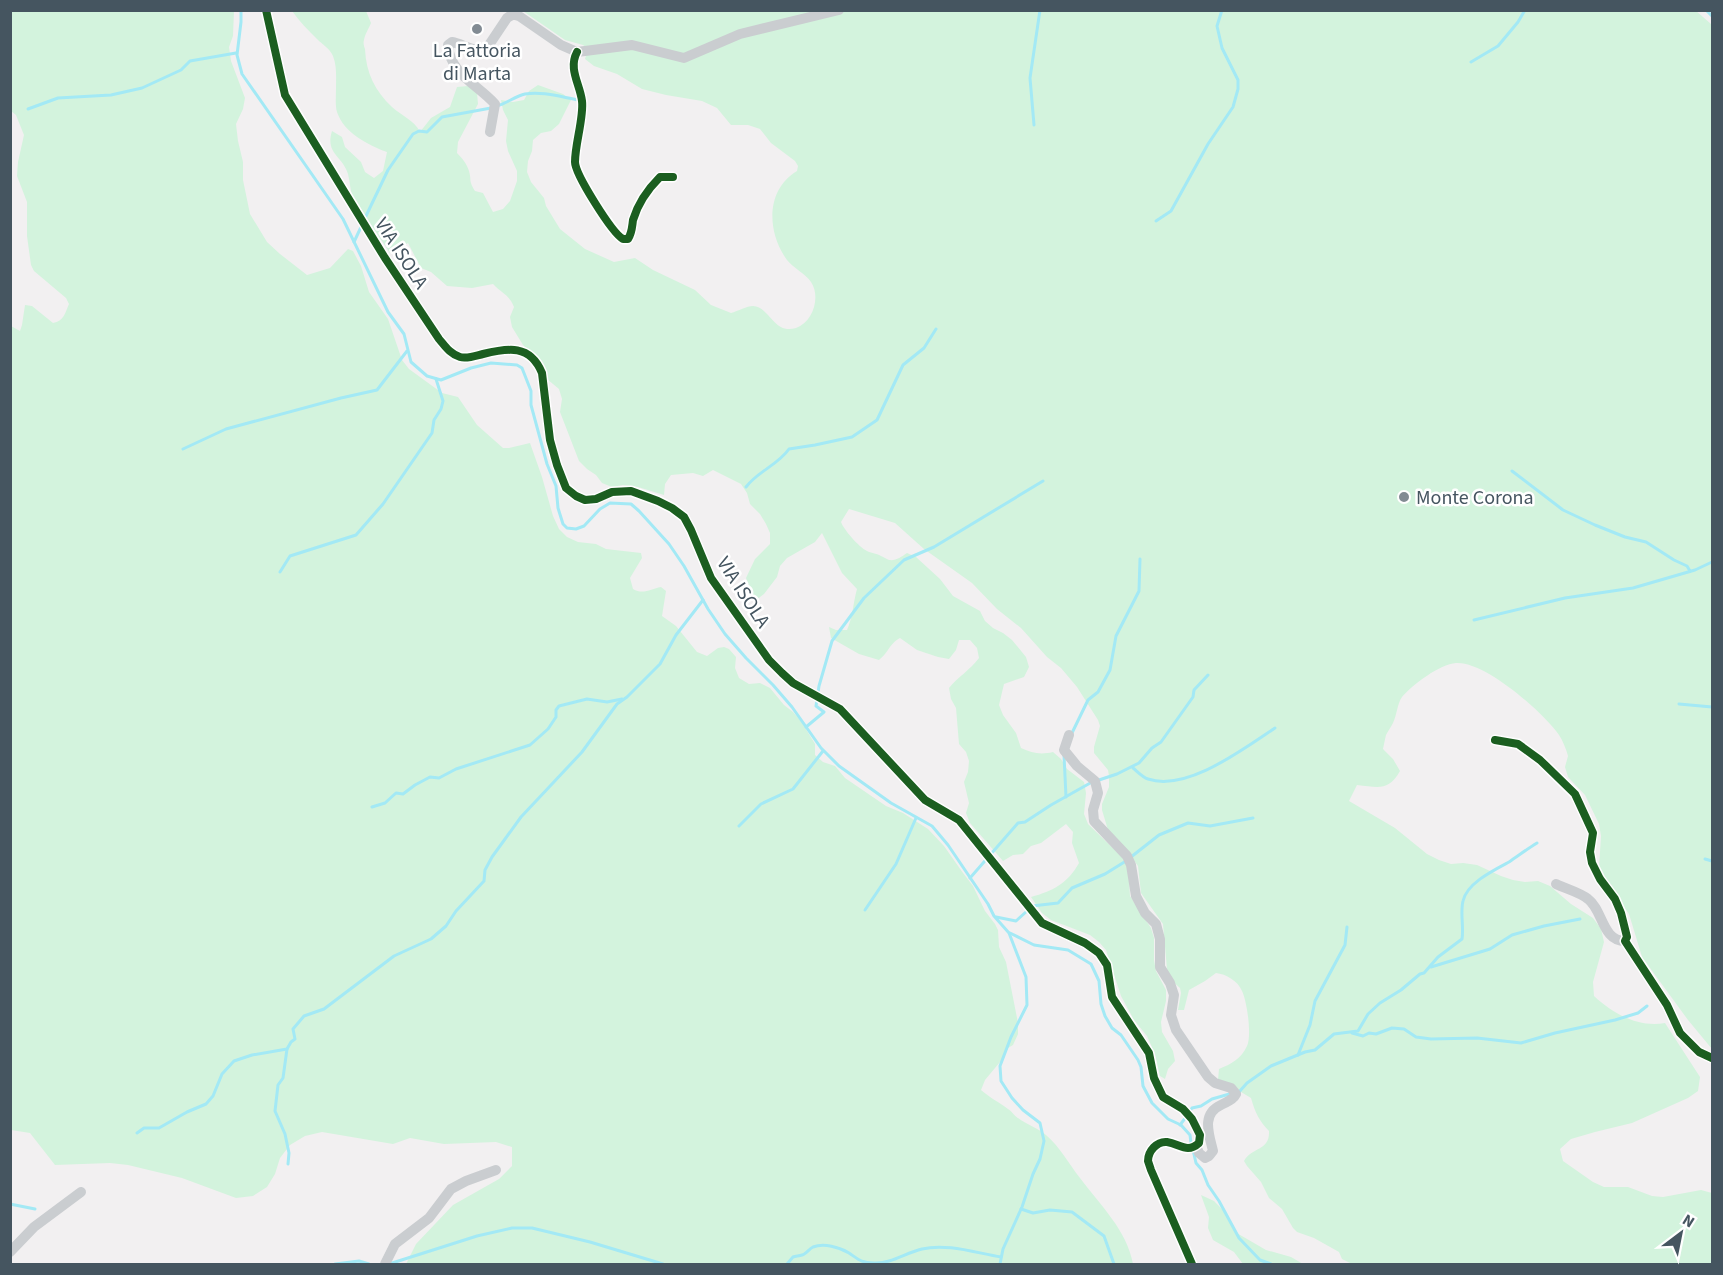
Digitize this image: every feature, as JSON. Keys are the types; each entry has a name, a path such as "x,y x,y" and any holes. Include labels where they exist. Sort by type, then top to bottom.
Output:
{"street":[{"name":"VIA ISOLA","path":"266,10 285,95 379,249 439,339 449,351 467,358 501,350 524,352 531,357 542,373 550,440 566,488 585,501 620,491 638,493 672,508 684,517 711,578 769,660 782,674 793,683 840,709 925,800 959,820 1042,923 1085,943 1099,953 1107,965 1112,997 1149,1053 1155,1078 1163,1097 1183,1109 1192,1119 1200,1135 1196,1146"},
{"path":"490,132 495,104 457,70 449,56 448,45 452,42 482,51 487,48 511,15 519,16 561,45 577,52 632,45 684,58 740,34 839,10"},
{"path":"577,52 573,67 582,103 574,164 583,183 615,233 623,239 628,239 640,202 649,188 660,177 673,177"},
{"path":"1069,735 1064,750 1077,766 1095,780 1098,793 1093,810 1094,821 1127,856 1131,865 1136,896 1145,913 1156,924 1160,939 1160,967 1170,983 1173,995 1171,1015 1176,1030 1208,1077 1215,1083 1231,1088 1236,1094 1234,1099 1215,1107 1210,1114 1207,1122 1213,1151 1209,1156 1205,1158 1196,1146 1185,1149 1166,1142 1157,1144 1148,1159 1159,1190 1192,1264"},
{"path":"1495,740 1518,744 1540,760 1575,794 1593,833 1590,852 1592,863 1600,879 1615,898 1627,937 1625,941 1667,1005 1680,1033 1699,1052 1713,1058"},
{"path":"1556,884 1587,898 1596,907 1608,933 1619,941 1625,941"},
{"path":"385,1264 396,1244 429,1218 451,1189 496,1170"},
{"path":"10,1252 34,1227 81,1192"}],"green space":[{"path":"11,10 234,11 233,36 229,47 231,61 245,98 236,124 243,162 243,180 250,214 267,242 307,275 330,268 348,249 353,251 361,266 369,292 388,319 402,360 409,369 442,393 458,397 477,425 503,448 530,443 559,529 567,537 578,542 596,544 606,549 641,553 642,558 630,578 633,589 644,592 661,587 666,591 662,616 676,626 697,652 707,656 718,648 729,649 736,657 735,668 739,678 749,684 760,683 770,688 801,721 815,744 815,755 823,762 835,766 845,778 886,806 903,813 928,829 944,846 973,886 985,911 998,930 999,947 1006,962 1018,1023 1018,1034 1013,1045 1008,1048 985,1080 981,1090 1043,1133 1056,1145 1112,1218 1125,1240 1133,1264 406,1264 416,1244 453,1205 499,1179 512,1166 512,1147 496,1142 444,1144 410,1138 393,1144 322,1132 305,1136 290,1145 280,1158 275,1174 267,1187 253,1196 236,1198 182,1178 128,1165 110,1163 55,1165 30,1133 11,1130 11,326 20,331 25,305 32,306 53,323 62,318 69,304 66,298 34,271 31,265 27,236 27,202 17,176 24,135 16,115 11,111"},
{"path":"1695,10 1712,27 1712,1049 1642,957 1629,914 1599,868 1601,836 1599,824 1585,795 1568,777 1565,767 1568,756 1560,737 1527,702 1497,679 1482,670 1456,663 1442,667 1412,687 1400,700 1383,749 1400,771 1396,778 1382,787 1357,785 1349,801 1395,828 1427,854 1439,860 1451,864 1477,865 1513,880 1538,881 1550,886 1571,904 1593,918 1601,929 1604,942 1593,982 1594,996 1626,1018 1645,1023 1665,1023 1700,1077 1698,1091 1688,1098 1632,1123 1571,1139 1560,1149 1563,1161 1604,1187 1628,1187 1652,1196 1663,1197 1701,1190 1712,1193 1712,1264 1352,1264 1342,1259 1339,1252 1314,1238 1297,1232 1282,1209 1269,1198 1261,1182 1244,1161 1251,1153 1264,1146 1269,1137 1269,1131 1258,1116 1251,1098 1237,1088 1218,1080 1219,1069 1239,1058 1247,1046 1248,1019 1242,991 1231,979 1216,973 1189,990 1184,1010 1178,1010 1181,993 1180,988 1171,980 1167,969 1163,924 1141,893 1138,866 1108,830 1102,804 1109,787 1108,770 1094,753 1100,726 1077,687 1021,628 997,609 972,583 924,549 895,523 849,509 841,522 848,534 860,546 889,560 907,553 916,557 940,579 953,596 980,611 985,621 1012,640 1026,657 1029,667 1024,677 1004,684 999,705 1016,733 1021,748 1036,753 1053,752 1067,769 1084,782 1086,793 1084,814 1088,824 1122,857 1128,866 1130,896 1151,928 1154,938 1156,971 1166,990 1161,1022 1162,1032 1173,1051 1175,1061 1168,1069 1165,1079 1160,1076 1155,1054 1147,1036 1134,1020 1121,996 1106,950 1090,935 1051,920 1042,913 1031,897 1059,885 1075,870 1079,863 1072,843 1073,832 1066,824 1041,843 1031,846 1023,854 1013,855 1003,861 970,823 966,813 969,803 964,782 969,761 966,752 959,744 956,708 949,688 979,658 977,648 970,640 959,640 956,650 949,659 917,650 900,638 879,660 859,654 831,638 829,627 836,630 847,630 857,589 842,573 822,533 815,542 787,558 780,566 777,577 764,594 756,600 746,601 750,587 746,578 755,559 770,544 770,533 760,514 750,504 741,484 713,470 703,476 693,473 671,475 665,484 664,495 638,487 623,485 612,487 602,483 579,461 560,412 562,399 559,389 547,379 539,360 523,345 512,327 510,317 514,307 510,299 493,284 472,288 447,286 431,272 421,268 408,243 390,253 353,198 348,174 332,150 330,139 332,131 342,137 345,147 361,162 365,172 374,178 383,171 387,152 358,137 340,119 336,106 336,72 333,56 292,11 366,11 371,23 364,43 367,66 372,81 386,101 411,121 420,132 431,118 450,107 457,87 468,86 477,93 478,104 458,142 457,153 467,166 475,191 483,193 493,212 503,209 510,201 517,181 517,171 506,141 508,120 501,100 513,102 524,100 529,91 538,85 563,94 571,100 559,124 533,140 527,172 560,229 585,249 614,262 635,258 653,270 695,290 711,305 731,313 753,306 764,311 782,328 789,329 802,325 807,320 815,302 811,282 787,260 780,249 773,225 774,200 779,189 797,171 798,166 795,161 771,143 760,129 748,125 731,125 717,108 702,101 642,89 617,74 594,66 585,59 588,49 583,45 565,40 523,11"},
{"path":"1201,1195 1214,1201 1223,1210 1235,1232 1266,1250 1291,1257 1303,1264 1243,1264 1234,1252 1213,1240 1208,1228 1209,1217"}],"waterway":[{"path":"241,10 237,55 242,74 343,219 388,312 404,334 411,362 427,376 441,380 491,363 517,365 522,368 531,391 531,405 547,464 556,486 558,508 563,524 567,528 576,529 584,526 600,509 610,503 631,504 639,511 669,544 725,634 792,707 821,748 839,766 891,803 932,826 948,845 994,916 1009,933 1026,977 1027,1005 1000,1066 1001,1081 1023,1110 1040,1123 1044,1141 1040,1159 1003,1249 1000,1264"},
{"path":"1034,125 1030,78 1040,10"},
{"path":"1156,221 1171,211 1208,144 1233,107 1238,80 1222,48 1217,26 1222,10"},
{"path":"1471,62 1498,46 1525,10"},
{"path":"1706,10 1712,16"},
{"path":"28,109 58,98 111,95 142,88 181,70 190,61 236,53"},
{"path":"497,106 531,93 579,100"},
{"path":"365,218 388,170 413,134 419,131 427,132 442,117 491,108"},
{"path":"354,242 361,227"},
{"path":"746,487 789,449 852,437 877,420 903,365 924,348 936,329"},
{"path":"183,449 226,429 377,390 407,351"},
{"path":"280,572 290,556 356,535 383,504 432,433 434,420 443,401 436,379"},
{"path":"1512,471 1563,510 1625,537 1646,542 1687,566 1690,571"},
{"path":"806,727 824,712 816,706 819,686 832,641 864,598 904,560 934,547 1043,481"},
{"path":"1071,735 1088,700 1098,692 1110,670 1116,636 1139,591 1140,559"},
{"path":"1474,620 1565,598 1633,588 1695,570 1712,562"},
{"path":"137,1133 144,1128 159,1128 206,1104 213,1096 222,1074 234,1061 252,1055 287,1049 295,1039 293,1029 304,1016 324,1009 394,956 431,939 446,926 456,911 484,881 485,870 492,857 521,817 582,752 617,704 660,664 676,635 703,600"},
{"path":"1099,780 1139,763 1152,748 1161,742 1193,697 1194,690 1208,675"},
{"path":"372,807 385,803 396,793 403,794 430,777 439,778 456,769 530,745 548,729 556,717 556,710 559,706 587,699 607,702 622,699"},
{"path":"1679,704 1712,707"},
{"path":"1133,768 1148,779 1163,781 1180,779 1197,774 1231,757 1275,728"},
{"path":"739,826 761,804 793,789 823,751"},
{"path":"1064,755 1066,797"},
{"path":"970,878 1018,823 1025,822 1092,782"},
{"path":"865,910 896,864 916,818"},
{"path":"1131,857 1159,835 1188,823 1210,826 1253,818"},
{"path":"1239,1092 1247,1083 1271,1066 1315,1050 1334,1034 1358,1031 1368,1014 1380,1003 1424,973 1438,957 1462,939 1462,906 1470,888 1537,843"},
{"path":"1705,859 1712,861"},
{"path":"1032,906 1058,903 1072,888 1105,874 1126,861"},
{"path":"996,917 1016,921 1027,911"},
{"path":"1431,967 1490,949 1512,935 1580,919"},
{"path":"1298,1055 1310,1025 1315,1001 1345,945 1347,927"},
{"path":"1010,933 1034,945 1068,950 1091,964 1099,981 1101,1004 1105,1016 1138,1060 1143,1086 1152,1103 1168,1119 1181,1125 1190,1135 1191,1143"},
{"path":"1352,1033 1363,1036 1392,1028 1404,1029 1416,1037 1431,1039 1477,1038 1521,1043 1615,1020 1638,1013 1647,1006"},
{"path":"287,1049 283,1078 278,1085 275,1111 285,1134 289,1153 288,1164"},
{"path":"1190,1111 1212,1099 1233,1093"},
{"path":"1180,1125 1186,1117"},
{"path":"1193,1150 1196,1163 1239,1238 1260,1260 1271,1264"},
{"path":"10,1204 35,1209"},
{"path":"1021,1209 1033,1213 1050,1210 1072,1212 1104,1236 1114,1264"},
{"path":"389,1264 477,1236 512,1228 532,1228 590,1242 663,1264"},
{"path":"787,1264 793,1257 822,1245 841,1249 870,1263 886,1262 932,1247 1001,1257"},
{"path":"335,1264 359,1261 369,1264"}],"cycle path":[{"path":"266,10 285,95 385,258 439,339 456,356 465,358 501,350 517,350 531,357 537,364 542,373 550,440 566,488 585,500 596,499 612,492 631,491 658,501 684,517 711,578 769,660 793,683 840,709 925,800 959,820 1042,923 1085,943 1099,953 1107,965 1112,997 1149,1053 1154,1078 1163,1097 1183,1109 1192,1119 1200,1135 1199,1143 1191,1148 1163,1142 1151,1150 1148,1157 1151,1170 1192,1264"},
{"path":"577,52 574,70 582,107 575,162 587,190 603,215 623,239 628,239 635,214 648,191 660,177 673,177"},
{"path":"1495,740 1518,744 1540,760 1575,794 1593,833 1590,852 1592,863 1600,879 1615,899 1621,913 1627,937 1625,941 1667,1005 1680,1033 1699,1052 1712,1058"}],"place":[{"name":"La Fattoria di Marta","path":"477,29"},
{"name":"Monte Corona","path":"1404,497"}]}
